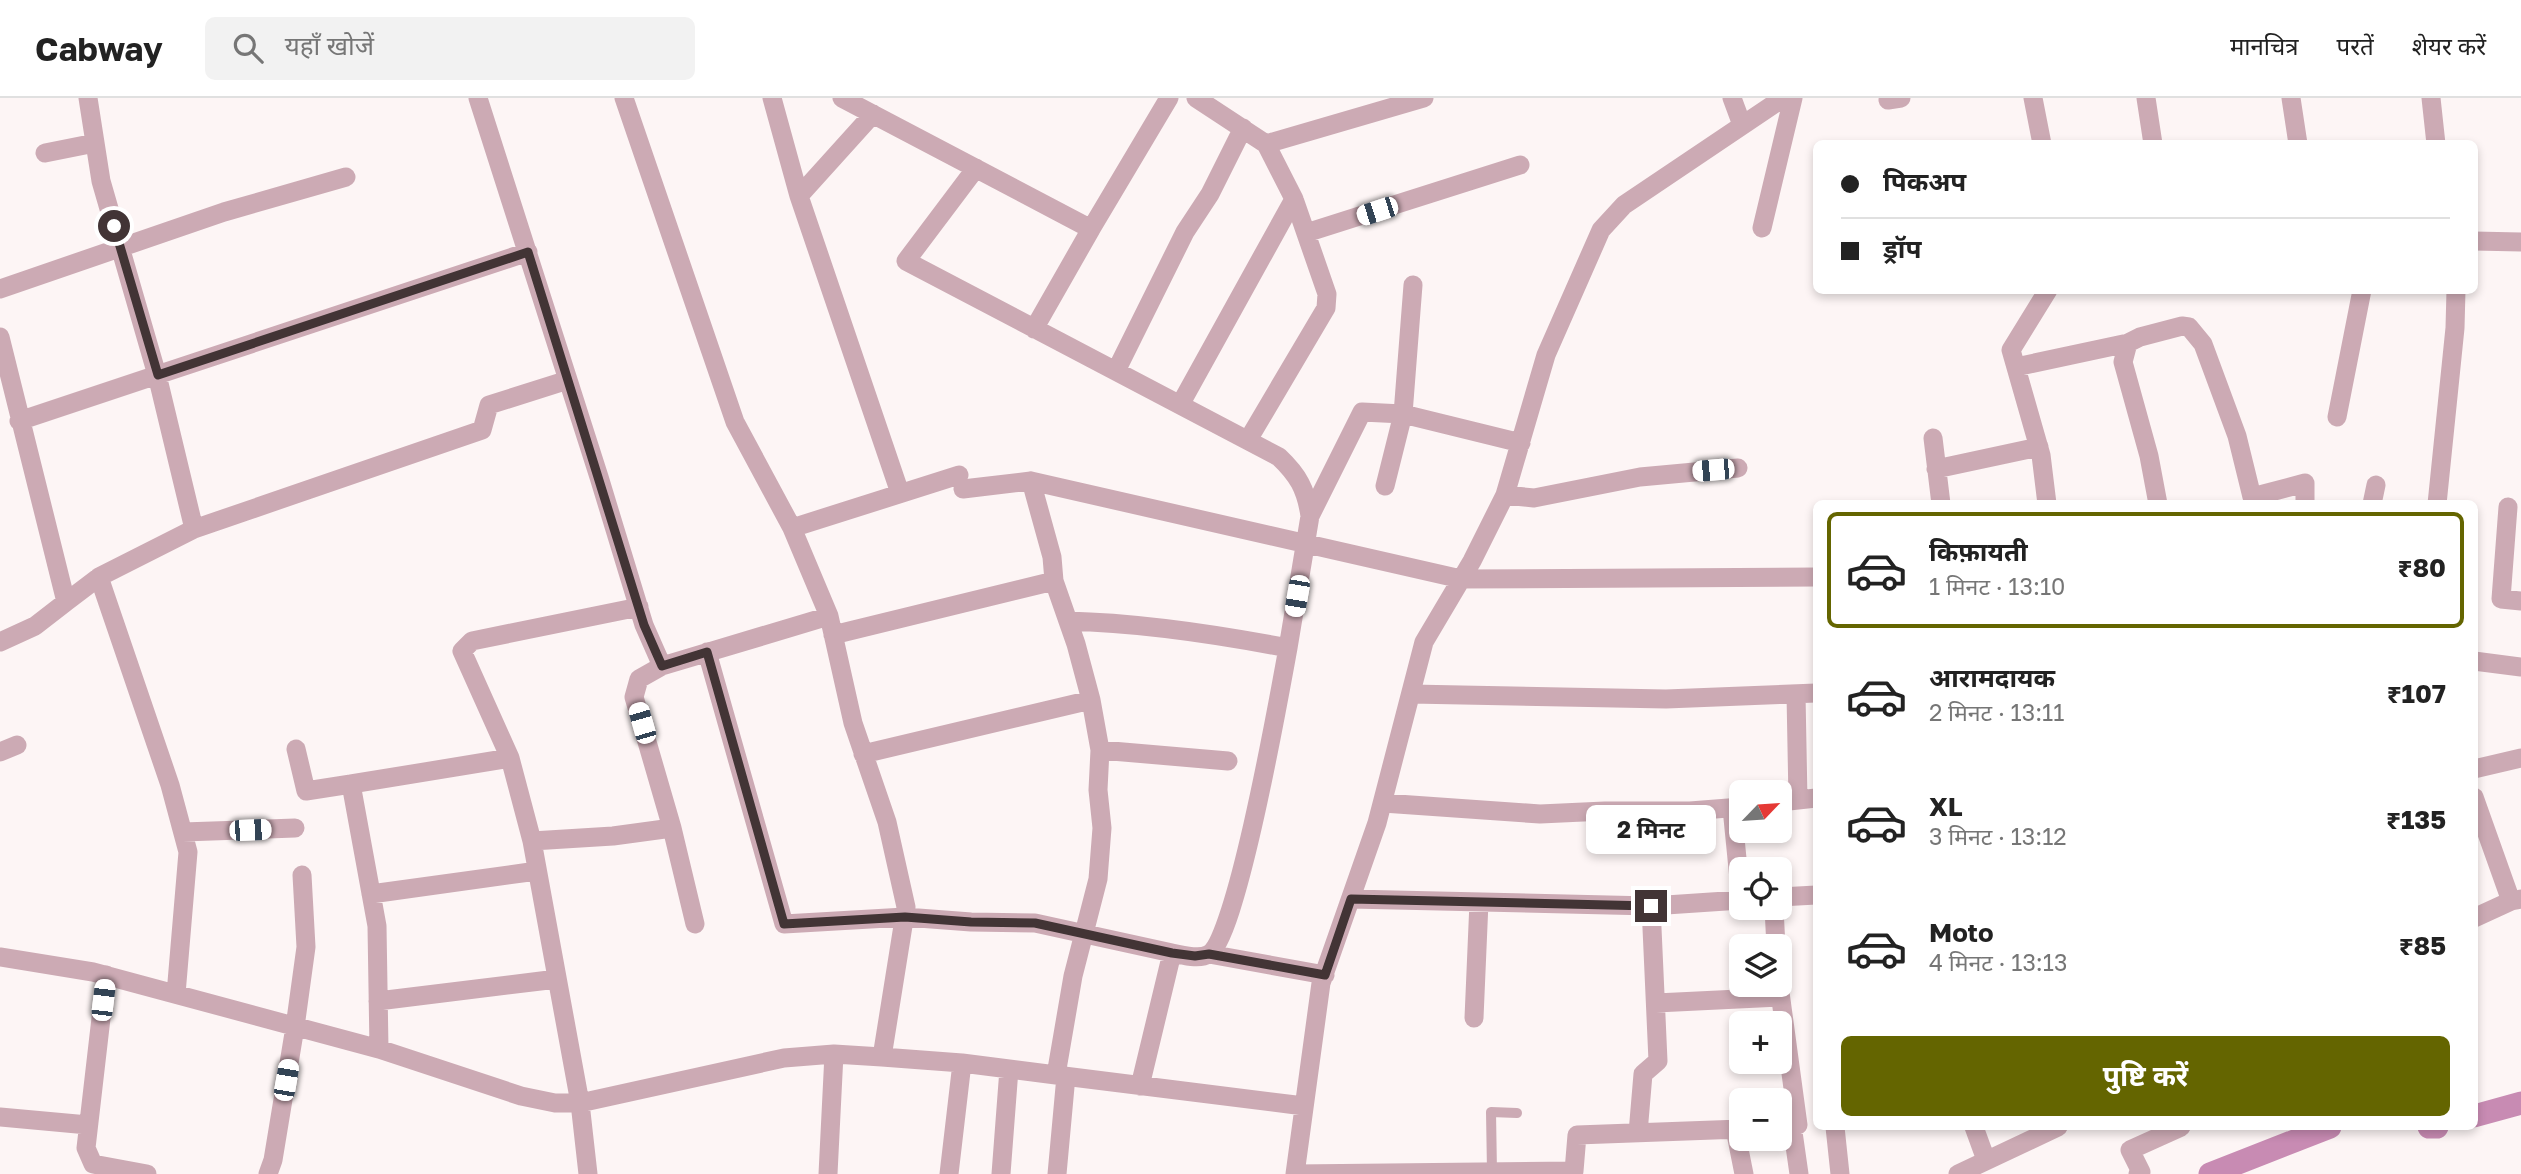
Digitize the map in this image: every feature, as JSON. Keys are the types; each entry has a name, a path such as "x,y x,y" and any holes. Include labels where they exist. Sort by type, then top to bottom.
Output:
{"street":[{"path":"88,98 102,181 158,375 194,529"},
{"path":"478,98 644,625 662,666"},
{"path":"624,98 735,422 792,528 831,626 853,723 887,822 906,907 882,1056"},
{"path":"772,98 799,196 900,493"},
{"path":"842,98 1091,229"},
{"path":"1034,329 1169,98"},
{"path":"1196,98 1266,144 1294,199 1327,293 1326,308 1248,440"},
{"path":"1266,144 1424,98"},
{"path":"1732,98 1742,125"},
{"path":"1729,1129 1577,1135 1574,1171 1295,1174 1321,984 1383,803 1424,642 1505,495 1546,355 1601,230 1624,205 1783,98"},
{"path":"1762,228 1793,98"},
{"path":"2033,98 2039,140"},
{"path":"2146,98 2152,140"},
{"path":"2291,98 2297,140"},
{"path":"2431,98 2436,140"},
{"path":"799,196 873,114"},
{"path":"1116,371 1185,232 1210,194 1243,128"},
{"path":"45,153 95,143"},
{"path":"1306,233 1520,166"},
{"path":"976,168 906,261 1279,457 1296,474 1308,501 1310,516"},
{"path":"0,289 224,212 346,177"},
{"path":"1180,405 1294,199"},
{"path":"2478,241 2521,242"},
{"path":"19,421 528,252"},
{"path":"1385,486 1403,414 1413,285"},
{"path":"2046,294 2011,350 2039,447 2046,500"},
{"path":"2337,417 2361,294"},
{"path":"2437,500 2455,328 2456,294"},
{"path":"2016,367 2128,343 2140,337 2182,326 2189,327 2197,333 2203,344 2237,436 2252,497 2305,483 2305,500"},
{"path":"0,337 66,602"},
{"path":"2128,343 2123,362 2149,456 2157,500"},
{"path":"0,642 35,626 99,578 194,529 482,430 489,405 568,380"},
{"path":"1209,954 1216,947 1225,925 1256,815 1310,516 1362,412 1403,414 1521,443"},
{"path":"1933,438 1941,500"},
{"path":"1937,469 2039,447"},
{"path":"1505,495 1534,498 1640,477 1738,468"},
{"path":"792,528 900,493 961,482 1031,481 1461,579 1813,576"},
{"path":"1031,481 1052,557 1054,581 1091,700 1100,750 1098,790 1102,828 1098,879 1073,976 1061,1076 1057,1174"},
{"path":"2508,507 2501,599 2521,601"},
{"path":"99,578 170,785 188,852 176,994"},
{"path":"695,924 672,828 634,697 639,679 662,666 707,652 1054,581"},
{"path":"588,1174 580,1103 532,841 510,758 462,650 472,641 639,607"},
{"path":"1068,621 1202,632 1288,648"},
{"path":"707,652 784,924 905,917 1035,923 1172,953 1195,956 1209,954 1325,975"},
{"path":"2478,662 2521,667"},
{"path":"1410,694 1666,699 1813,693"},
{"path":"1796,694 1798,800"},
{"path":"863,754 1091,700"},
{"path":"296,749 306,791 510,758"},
{"path":"1100,750 1228,761"},
{"path":"2478,768 2521,758"},
{"path":"351,784 377,926 379,1049"},
{"path":"1383,803 1539,814 1729,809"},
{"path":"2478,807 2516,900 2478,916"},
{"path":"183,832 295,828"},
{"path":"532,841 613,836 672,828"},
{"path":"372,894 537,870"},
{"path":"268,1174 273,1160 306,947 302,875"},
{"path":"1792,896 1813,895"},
{"path":"1351,899 1651,906 1729,900"},
{"path":"1474,1018 1479,902"},
{"path":"1638,1133 1643,1073 1658,1061 1651,906"},
{"path":"1140,1086 1172,953"},
{"path":"0,957 106,975 379,1049 521,1096 555,1102 580,1103 784,1058 834,1054 962,1063 1304,1106"},
{"path":"106,975 86,1147 93,1164 148,1174"},
{"path":"378,1001 557,979"},
{"path":"1656,1003 1729,996"},
{"path":"1780,997 1797,1125 1799,1174"},
{"path":"828,1174 834,1054"},
{"path":"949,1174 962,1063"},
{"path":"1000,1174 1009,1069"},
{"path":"0,1116 88,1125"},
{"path":"1835,1130 1840,1174"},
{"path":"1975,1130 1986,1160"},
{"path":"1958,1174 2051,1130"},
{"path":"2138,1174 2141,1172 2130,1150 2174,1130"},
{"path":"1741,1151 1744,1174"}],"lane":[{"path":"1492,1172 1490,1112 1517,1114"}],"waterway":[{"path":"2478,1115 2521,1103"},
{"path":"2210,1174 2322,1130"}],"route":[{"path":"114,226 158,375 528,252 644,625 662,666 707,652 784,924 905,917 1035,923 1172,953 1195,956 1209,954 1325,975 1351,899 1651,906"}]}
